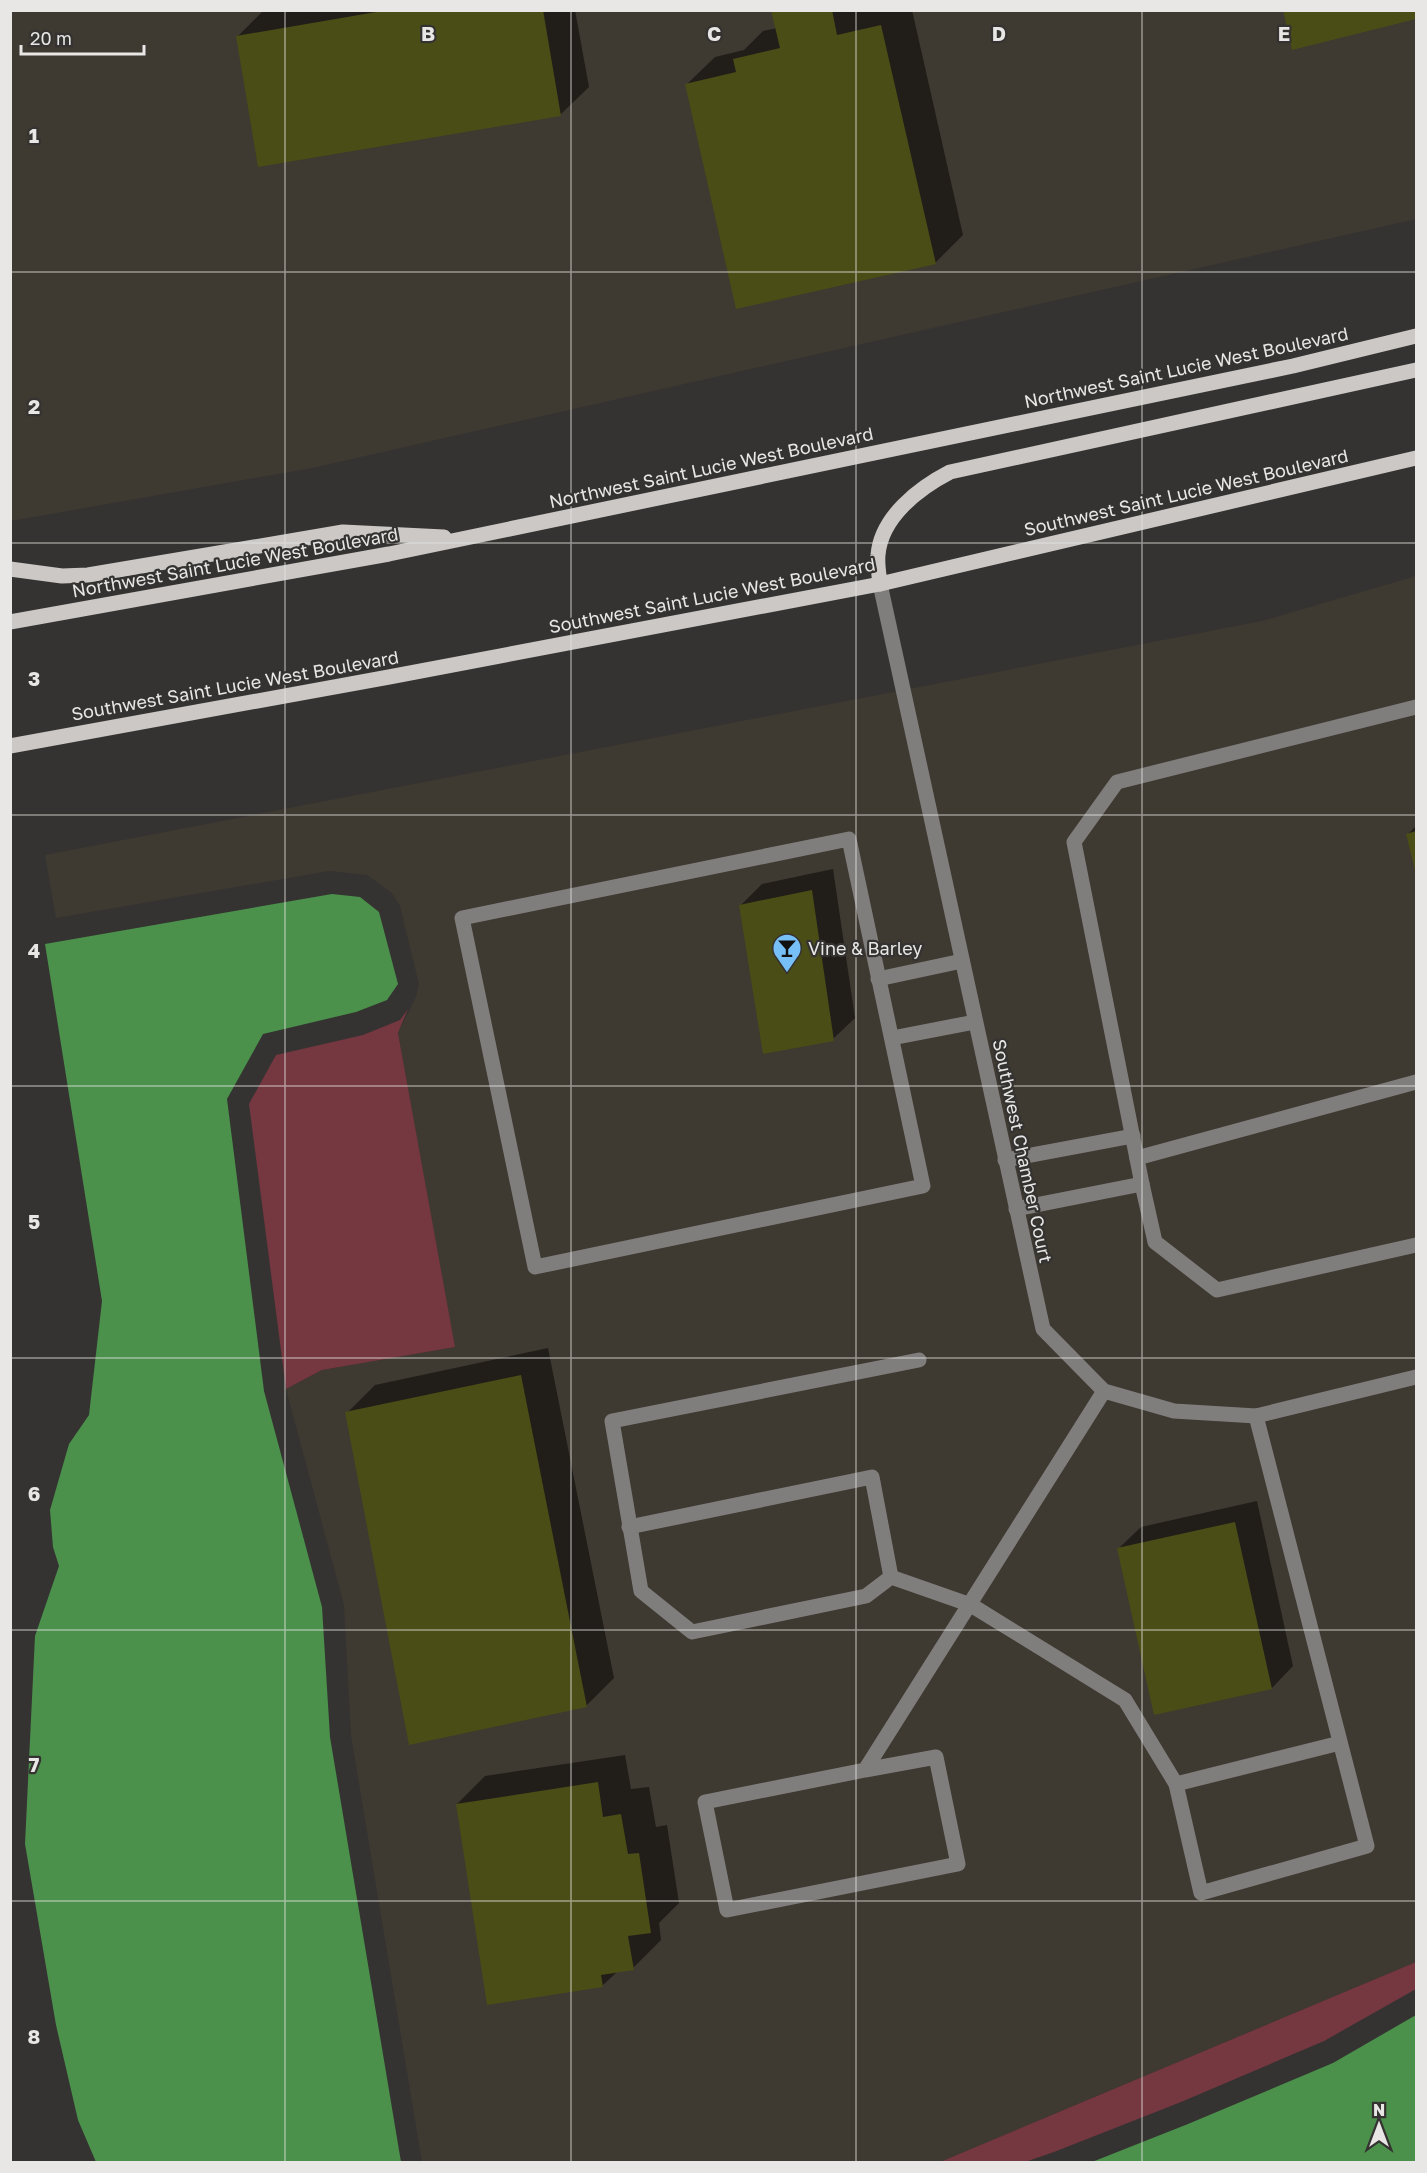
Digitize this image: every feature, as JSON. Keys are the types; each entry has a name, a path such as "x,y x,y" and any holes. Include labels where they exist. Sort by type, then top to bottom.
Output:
{"main road":[{"name":"Northwest Saint Lucie West Boulevard","path":"10,622 388,554 1293,366 1416,336"},
{"path":"880,584 878,554 890,525 907,501 950,472 1416,370"},
{"name":"Southwest Saint Lucie West Boulevard","path":"10,746 880,584 1416,458"},
{"path":"10,569 62,576 88,575 343,532 465,538"}],"street":[{"name":"Southwest Chamber Court","path":"880,584 1043,1329 1104,1391 1174,1411 1256,1416 1416,1377"},
{"path":"1416,707 1117,782 1074,842 1155,1242 1217,1290 1416,1245"},
{"path":"849,838 878,979 923,1186 534,1266 462,918 849,838"},
{"path":"878,979 962,961"},
{"path":"892,1038 975,1022"},
{"path":"1137,1158 1416,1082"},
{"path":"1005,1160 1132,1136"},
{"path":"1016,1209 1142,1184"},
{"path":"891,1577 866,1596 692,1632 641,1591 612,1421 919,1360"},
{"path":"865,1770 936,1757 958,1864 727,1910 705,1802 865,1770 1104,1391"},
{"path":"891,1577 971,1605 1125,1700 1176,1784 1201,1893 1367,1846 1256,1416"},
{"path":"629,1527 872,1478 891,1577"},
{"path":"1176,1784 1340,1743"}],"shaded area":[{"path":"11,11 1416,11 1416,219 312,468 11,521"},
{"path":"1416,576 1416,1962 940,2162 422,2162 351,1735 344,1605 286,1389 322,1370 454,1347 398,1033 416,997 419,984 400,906 392,893 367,875 329,871 56,918 45,855 1262,621"},
{"path":"332,894 360,897 379,912 398,984 387,1000 356,1012 263,1034 227,1099 264,1391 322,1607 330,1737 401,2162 96,2162 78,2120 56,2025 25,1844 35,1636 59,1566 53,1547 50,1510 69,1444 89,1415 102,1301 45,944"},
{"path":"408,1009 398,1033 455,1347 322,1370 286,1389 249,1104 276,1055 363,1035 400,1020"},
{"path":"1416,1962 1416,1989 1324,2041 1181,2102 1025,2162 940,2162"},
{"path":"1416,2015 1416,2162 1092,2162 1333,2063"}],"building":[{"path":"388,10 543,10 561,116 258,167 236,36"},
{"path":"771,10 832,10 837,35 881,25 936,264 736,309 685,84 736,72 733,59 780,48"},
{"path":"1283,10 1416,10 1416,19 1292,50"},
{"path":"1416,831 1416,874 1406,834"},
{"name":"Vine & Barley","path":"812,890 834,1041 763,1054 739,905"},
{"path":"521,1375 587,1707 409,1745 345,1412"},
{"path":"1235,1522 1272,1689 1154,1715 1117,1548"},
{"path":"598,1782 603,1817 621,1814 628,1854 639,1853 651,1933 628,1936 634,1970 601,1975 603,1987 487,2005 456,1804"}],"place":[{"name":"Vine & Barley","path":"787,974"}]}
